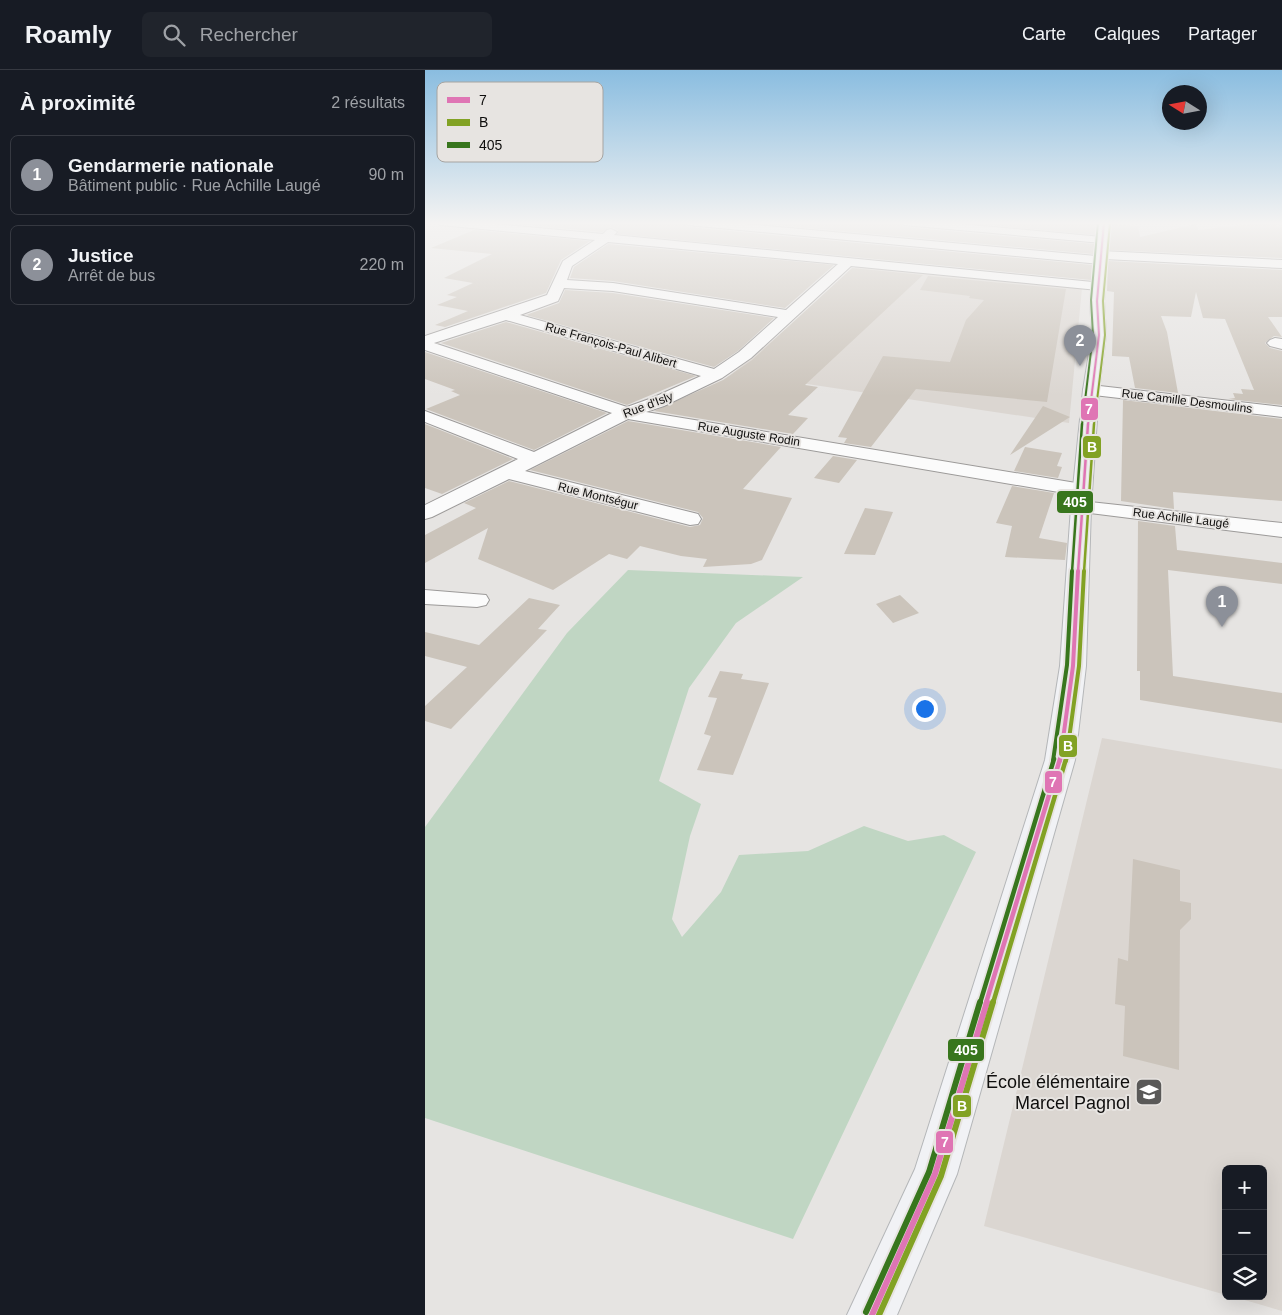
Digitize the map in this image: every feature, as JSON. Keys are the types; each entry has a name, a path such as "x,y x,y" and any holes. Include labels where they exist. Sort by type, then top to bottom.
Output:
{"main road":[{"path":"872,1315 935,1174 1060,760 1073,666 1081,498 1091,390 1099,335 1099,280"}],"street":[{"path":"425,343 553,298 561,280"},
{"name":"Rue d'Isly","path":"425,513 626,413 658,402 715,376 745,355 830,280"},
{"path":"1037,280 1098,286"},
{"path":"560,284 613,287 790,315"},
{"name":"Rue François-Paul Alibert","path":"506,315 715,376"},
{"name":"Rue Auguste Rodin","path":"425,343 626,413 1081,498"},
{"name":"Rue Camille Desmoulins","path":"1091,390 1282,412"},
{"path":"425,416 533,458"},
{"name":"Rue Montségur","path":"505,472 690,520"},
{"name":"Rue Achille Laugé","path":"1081,498 1282,530"},
{"path":"425,597 477,600"}],"shaded area":[{"path":"842,280 1005,280 1082,288 1069,423 733,373"},
{"name":"École élémentaire Marcel Pagnol","path":"1102,738 1282,769 1282,1311 1245,1300 1267,1300 1267,1165 1222,1165 1222,1294 984,1226"}],"green space":[{"path":"628,570 803,577 736,623 689,688 659,781 701,804 690,836 672,919 682,937 721,892 739,855 808,851 864,826 908,841 944,835 976,852 793,1239 425,1118 425,827 567,633"}],"building":[{"path":"456,280 552,280 546,293 445,327 435,325 468,311 437,305 457,297 447,295 473,283"},
{"path":"600,280 817,280 785,308"},
{"path":"839,280 918,280 805,385 818,387 788,415 808,418 793,434 654,411 723,380 752,360"},
{"path":"926,280 972,280 1066,289 1047,402 916,389 871,447 844,443 847,438 838,437 883,356 950,362 966,320 984,300 969,298 970,296 920,290"},
{"path":"1107,280 1282,280 1282,317 1268,317 1282,337 1274,336 1265,343 1270,348 1282,351 1282,405 1228,399 1235,398 1233,393 1243,394 1241,389 1254,390 1225,319 1203,318 1196,292 1191,317 1161,316 1167,332 1178,393 1135,388 1129,357 1112,356 1114,292 1107,291"},
{"path":"565,290 613,293 774,318 738,351 714,367 526,315 559,303"},
{"path":"506,322 696,376 627,405 441,343"},
{"path":"425,352 607,413 534,450 426,409 460,395 451,391 455,390 425,379"},
{"path":"1123,400 1282,419 1282,501 1173,492 1174,509 1121,501"},
{"path":"1043,406 1070,417 1010,455"},
{"path":"628,421 781,447 743,489 792,498 762,560 751,564 703,567 707,559 681,556 640,546 627,559 609,554 553,590 478,559 488,528 425,563 425,535 476,508 464,503 509,481 690,527 700,525 703,518 698,512 530,470"},
{"path":"425,424 513,459 442,494 425,488"},
{"path":"1025,447 1062,453 1057,466 1062,467 1058,478 1014,471"},
{"path":"833,456 857,460 839,483 814,478"},
{"path":"1012,486 1054,493 1039,538 1067,543 1065,560 1005,557 1012,526 996,523"},
{"path":"865,508 893,512 875,555 844,554"},
{"path":"1138,521 1175,526 1177,550 1282,563 1282,584 1168,570 1173,676 1282,693 1282,723 1140,700 1140,671 1137,671"},
{"path":"900,595 919,613 893,623 876,604"},
{"path":"529,598 560,605 538,629 547,630 451,729 425,721 425,706 467,667 425,656 425,632 479,645"},
{"path":"720,671 743,674 741,679 769,683 733,775 697,770 711,736 704,734 717,698 708,697"},
{"path":"1133,859 1180,870 1180,901 1191,903 1191,919 1180,930 1179,1070 1123,1056 1125,1006 1115,1004 1118,958 1128,961"}],"transit line":[{"name":"405","path":"866,1312 929,1172 1054,759 1067,665 1075,506 1085,389 1093,335 1091,300 1093,280"},
{"name":"7","path":"872,1315 935,1174 1060,760 1073,666 1081,507 1091,390 1099,335 1097,301 1099,280"},
{"name":"B","path":"879,1315 941,1176 1066,761 1079,666 1087,507 1097,391 1105,335 1103,301 1105,280"}],"place":[{"name":"Justice","path":"1080,366"},
{"name":"Gendarmerie nationale","path":"1222,627"},
{"name":"École élémentaire Marcel Pagnol","path":"1149,1092"}]}
